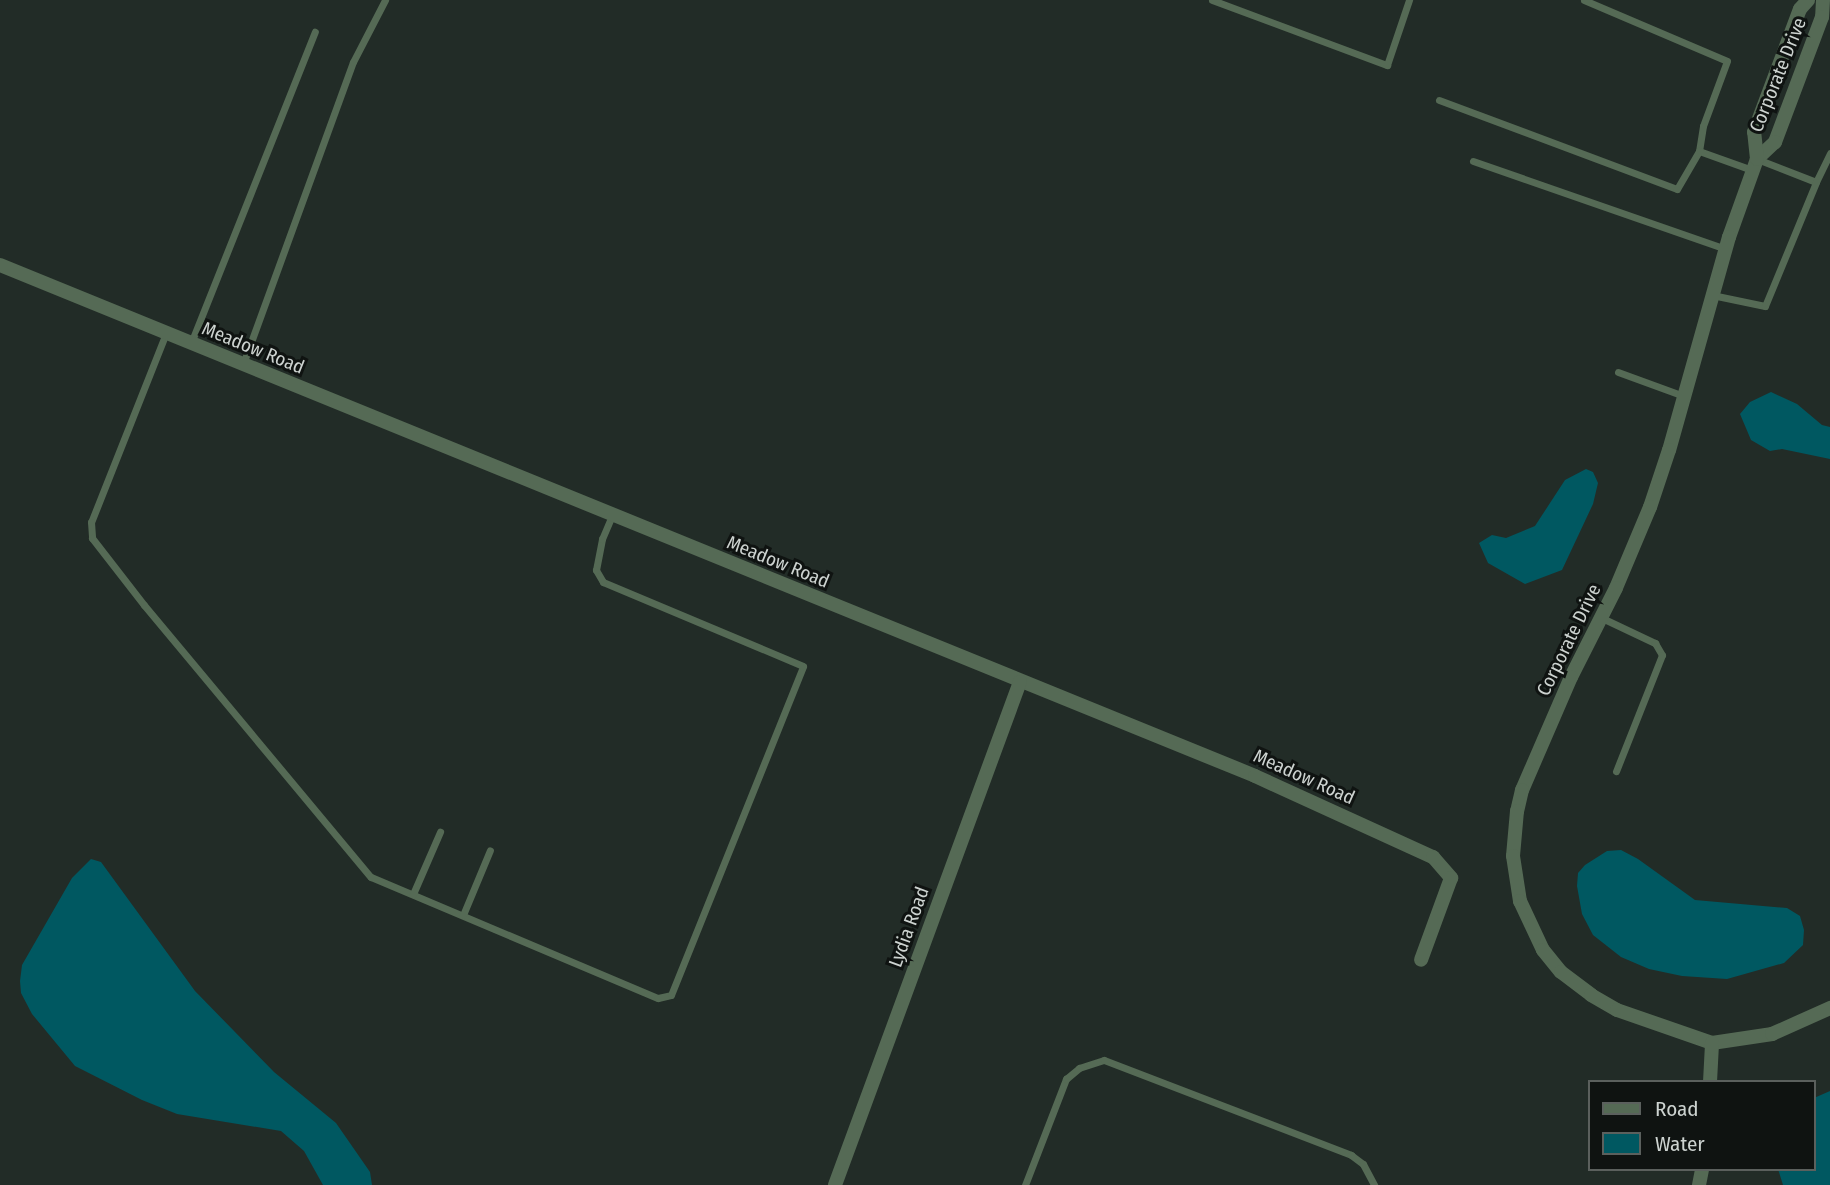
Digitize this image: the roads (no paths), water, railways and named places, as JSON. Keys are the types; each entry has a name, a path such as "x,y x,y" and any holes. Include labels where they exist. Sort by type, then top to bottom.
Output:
{"street":[{"name":"Corporate Drive","path":"1712,1043 1617,1010 1591,995 1561,972 1543,950 1520,901 1513,856 1517,811 1522,790 1554,715 1602,618 1650,507 1725,249 1754,164 1754,132 1800,9 1808,0"},
{"name":"Corporate Drive","path":"1754,164 1775,142 1822,17 1823,0"},
{"name":"Meadow Road","path":"0,265 1255,776 1433,857 1451,878 1421,960"},
{"name":"Lydia Road","path":"835,1185 1020,682"},
{"path":"1710,1080 1712,1043 1772,1034 1830,1008"}],"lane":[{"path":"243,365 353,61 385,0"},
{"path":"1212,0 1387,65 1409,0"},
{"path":"1439,100 1677,189 1699,151 1703,126 1727,61 1584,0"},
{"path":"191,343 315,32"},
{"path":"1699,151 1816,182"},
{"path":"1712,295 1765,306 1830,153"},
{"path":"1473,161 1725,249"},
{"path":"166,333 91,522 92,538 144,605 371,877 658,998 671,995 803,666 603,582 596,570 601,539 612,515"},
{"path":"1618,372 1684,397"},
{"path":"1602,618 1655,643 1662,655 1616,771"},
{"path":"413,894 440,831"},
{"path":"463,915 490,850"},
{"path":"1025,1185 1066,1079 1079,1068 1104,1060 1351,1155 1363,1164 1374,1185"}],"water":[{"path":"1771,392 1797,404 1822,425 1830,427 1830,459 1782,449 1770,451 1751,440 1740,414 1750,402"},
{"path":"1586,469 1593,472 1598,483 1593,504 1562,570 1525,584 1488,563 1479,543 1492,535 1506,538 1535,526 1565,480"},
{"path":"1621,850 1695,900 1787,908 1800,916 1804,930 1803,945 1784,963 1727,979 1682,976 1649,969 1621,957 1593,935 1582,914 1577,886 1578,873 1585,865 1607,851"},
{"path":"91,859 101,862 195,991 274,1072 336,1123 370,1172 372,1185 323,1185 304,1151 281,1131 177,1114 142,1100 75,1066 32,1014 21,993 20,981 22,965 72,878"},
{"path":"1830,1091 1830,1185 1783,1185 1779,1171 1816,1171 1816,1097"}]}
